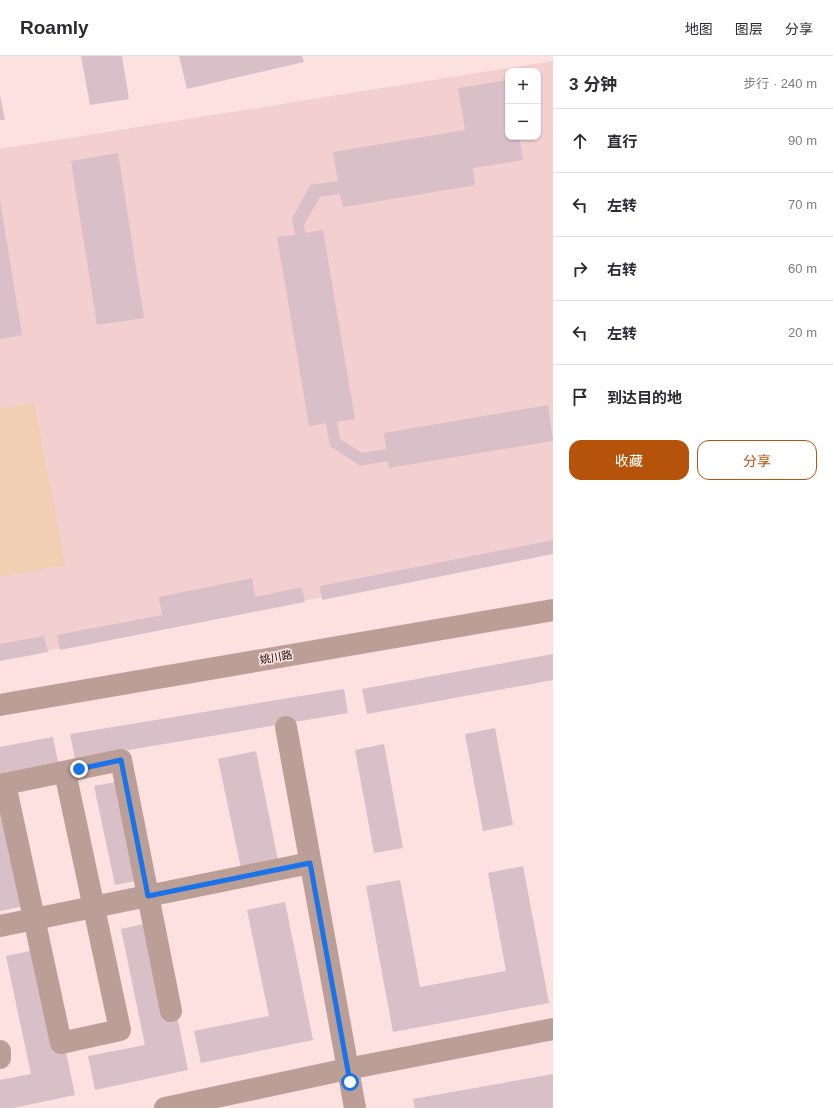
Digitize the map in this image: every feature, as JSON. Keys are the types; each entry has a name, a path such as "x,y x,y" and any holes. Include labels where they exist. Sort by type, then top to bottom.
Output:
{"street":[{"name":"姚川路","path":"0,705 553,610"},
{"path":"286,727 355,1108"},
{"path":"65,772 120,1030 60,1043 34,919 3,784 121,760 171,1011"},
{"path":"0,926 310,863"},
{"path":"165,1108 347,1069 553,1029"},
{"path":"0,1051 0,1058"}],"shaded area":[{"path":"553,61 553,552 0,660 0,149 505,69 505,140 541,140 541,68 509,68"},
{"path":"34,402 65,565 0,577 0,409"}],"building":[{"path":"81,56 122,56 129,99 90,105"},
{"path":"179,56 302,56 304,62 187,89"},
{"path":"505,80 505,140 520,140 523,160 473,168 475,185 343,207 340,194 320,197 304,225 305,233 323,230 355,419 337,422 340,439 362,453 386,449 384,433 548,405 553,441 389,468 388,461 360,466 330,446 326,423 309,426 277,237 295,235 292,219 310,185 338,181 333,152 465,130 458,88"},
{"path":"0,95 5,120 0,120"},
{"path":"118,153 144,318 97,325 71,161"},
{"path":"0,200 22,335 0,339"},
{"path":"553,540 553,554 322,600 320,586"},
{"path":"252,578 255,597 302,587 305,602 60,650 57,635 162,615 159,597"},
{"path":"44,636 48,652 0,661 0,644"},
{"path":"553,654 553,680 367,714 362,689"},
{"path":"344,689 348,713 75,759 70,734"},
{"path":"495,728 513,825 483,831 465,734"},
{"path":"53,737 58,762 0,774 0,747"},
{"path":"384,744 403,848 374,853 355,750"},
{"path":"256,751 278,860 241,868 218,759"},
{"path":"132,779 152,878 115,885 94,786"},
{"path":"0,804 34,904 0,911"},
{"path":"523,866 549,1003 393,1032 366,886 400,880 420,987 506,971 488,873"},
{"path":"285,902 313,1040 201,1063 194,1031 269,1016 247,910"},
{"path":"158,921 188,1070 95,1090 88,1056 145,1045 121,929"},
{"path":"44,948 75,1095 13,1108 0,1108 0,1080 31,1074 6,956"},
{"path":"553,1074 553,1108 415,1108 413,1099"}],"route":[{"path":"79,769 121,760 148,896 310,863 350,1082"}]}
